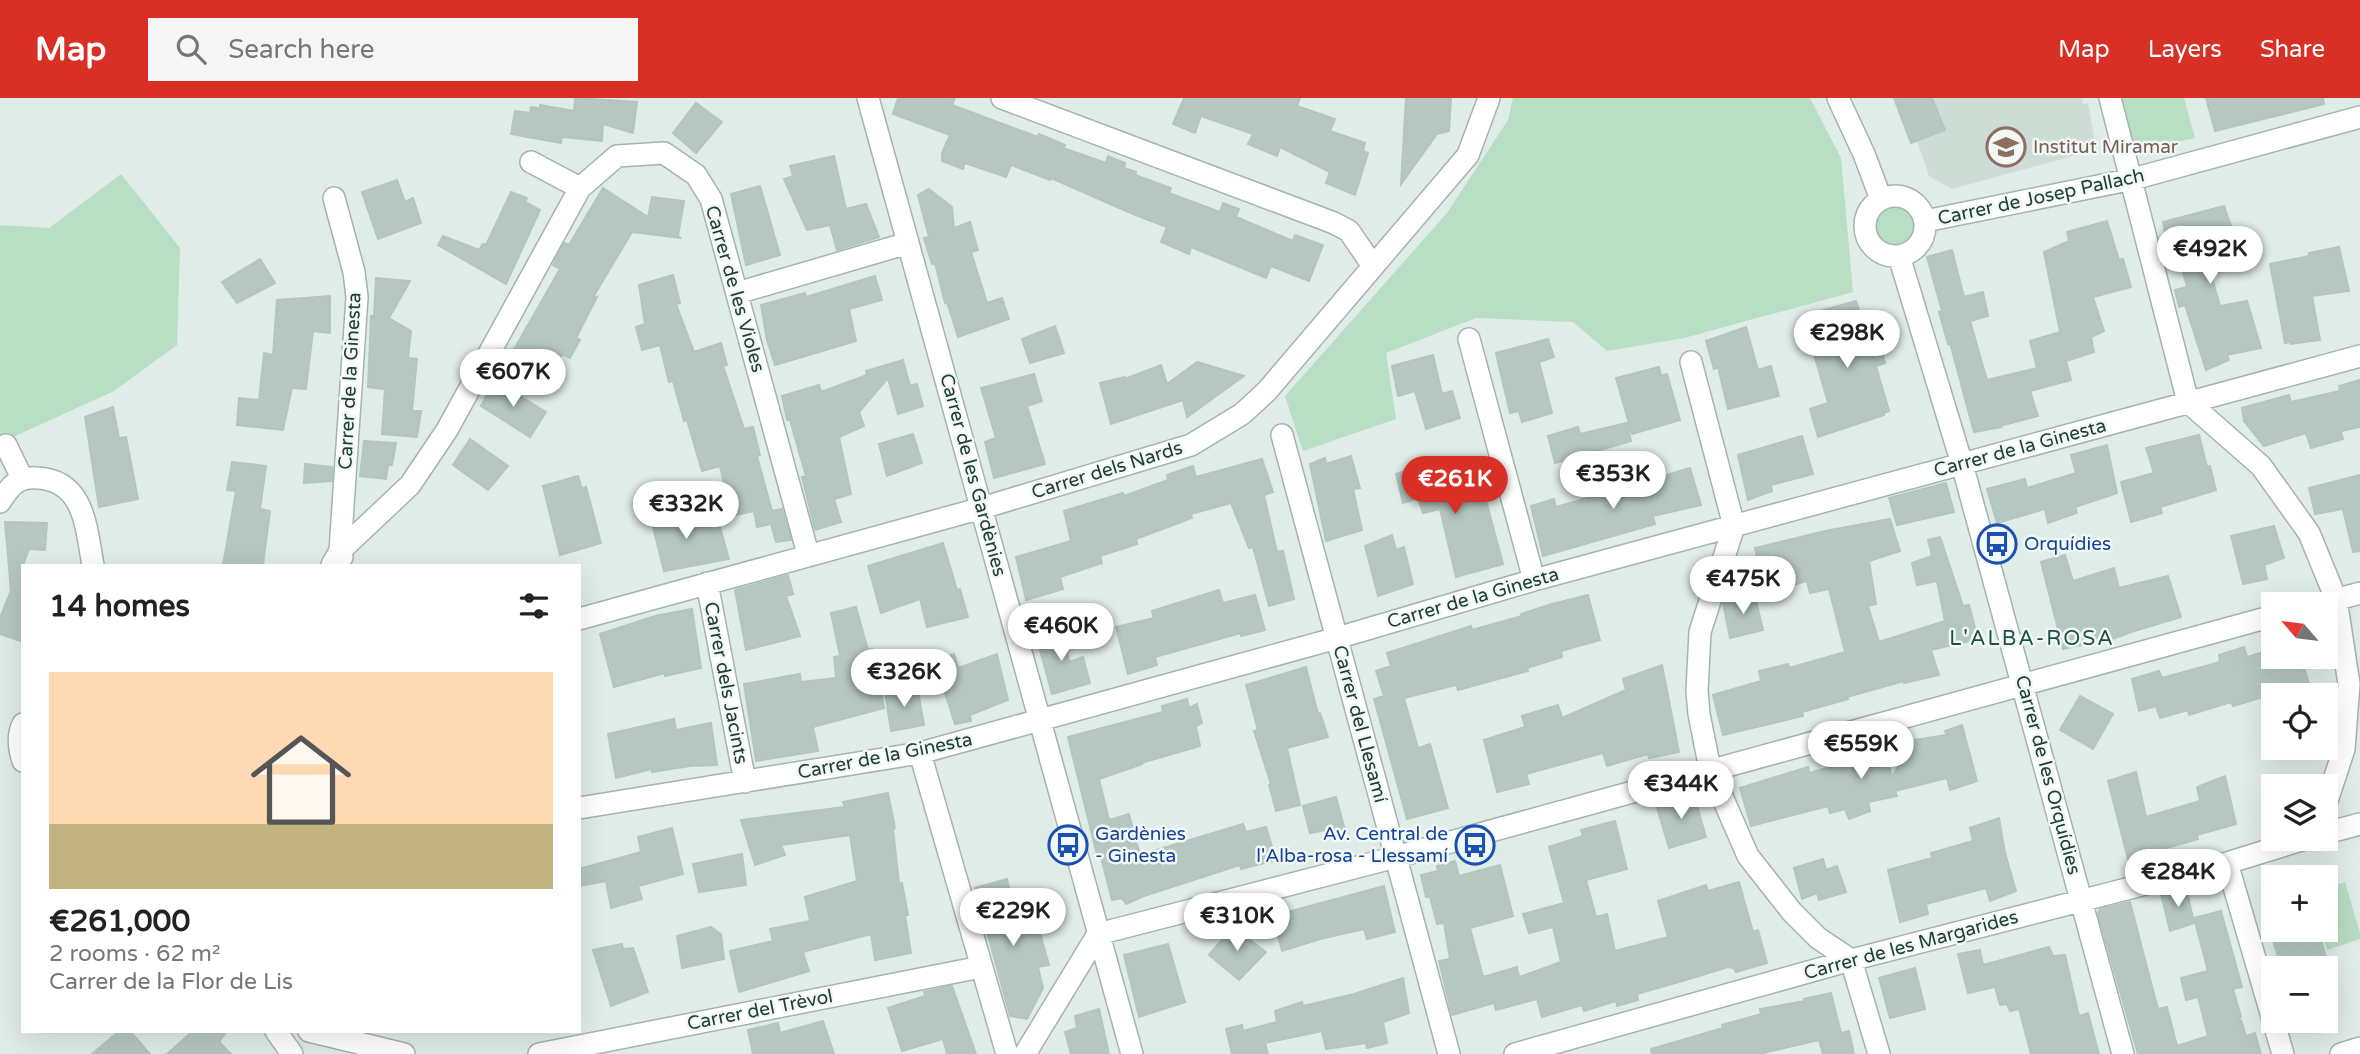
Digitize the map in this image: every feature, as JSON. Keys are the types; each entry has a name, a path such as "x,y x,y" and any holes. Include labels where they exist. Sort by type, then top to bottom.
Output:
{"street":[{"name":"Carrer de les Gardènies","path":"868,98 1132,1054"},
{"path":"1002,98 1334,223 1349,231 1373,266"},
{"name":"Carrer dels Nards","path":"581,618 982,508 1191,445 1242,414 1267,391 1468,155 1489,98"},
{"path":"1838,98 1881,199"},
{"path":"2110,98 2133,179 2188,402 2261,466 2309,533 2325,592"},
{"name":"Carrer de Josep Pallach","path":"1925,221 2133,179 2360,117"},
{"name":"Carrer de les Violes","path":"339,561 410,485 447,430 580,188 617,156 664,153 696,175 711,199 808,554"},
{"path":"531,162 580,188"},
{"path":"1895,195 1909,198 1920,208 1925,221 1922,240 1916,248 1899,256 1888,256 1879,252 1866,235 1864,225 1873,205 1881,199 1895,195"},
{"name":"Carrer de la Ginesta","path":"334,198 354,272 357,297 339,561"},
{"path":"737,293 908,243"},
{"name":"Carrer de les Orquídies","path":"1899,256 2024,683 2123,1054"},
{"path":"1469,340 1534,580"},
{"name":"Carrer de la Ginesta","path":"581,808 920,753 1337,638 1534,580 2360,356"},
{"path":"1691,362 1734,526 1700,632 1698,702 1710,769 1748,856 1792,912 1818,938 1851,960 1879,1054"},
{"name":"Carrer del Llesamí","path":"1282,435 1449,1054"},
{"path":"6,445 22,478"},
{"path":"0,502 9,487 22,478 50,479 67,488 82,509 93,564"},
{"name":"Carrer dels Jacints","path":"707,583 746,782"},
{"path":"2338,599 2360,593"},
{"path":"1025,1054 1098,934 1396,857 2261,619"},
{"path":"2336,774 2344,749 2349,684 2338,641"},
{"path":"21,728 21,756"},
{"path":"920,753 1007,1054"},
{"path":"2338,830 2360,824"},
{"name":"Carrer de les Margarides","path":"1515,1054 1851,960 2266,851"},
{"path":"2227,863 2283,1054"},
{"name":"Carrer del Trèvol","path":"539,1054 981,967"},
{"path":"277,1033 292,1054"},
{"path":"317,1033 404,1054"},
{"path":"2341,1054 2360,1048"}],"shaded area":[{"name":"Institut Miramar","path":"1894,98 2082,98 2083,104 2088,103 2095,143 2091,151 1952,189 1929,176 1917,141 1911,143"}],"green space":[{"path":"1513,98 1810,98 1841,158 1853,292 1684,338 1607,351 1573,322 1476,318 1386,353 1396,419 1303,451 1285,396 1447,213 1508,120"},
{"path":"2117,98 2184,98 2195,138 2131,152"},
{"path":"121,174 180,248 177,345 114,391 0,443 0,225 49,228"},
{"path":"1895,204 1903,205 1909,210 1914,216 1914,232 1909,238 1903,243 1895,244 1887,243 1881,238 1876,232 1875,224 1876,216 1881,210 1887,205"},
{"path":"2345,882 2360,939 2327,950 2325,942 2338,942 2338,884"}],"building":[{"path":"575,98 637,102 633,133 603,124 602,141 562,137 561,143 511,134 515,111 530,113 531,107 540,108 540,105 574,111"},
{"path":"898,98 955,98 952,105 1038,137 1039,134 1065,145 1063,148 1106,163 1108,156 1125,163 1124,168 1136,172 1135,175 1171,188 1169,193 1220,212 1223,203 1239,209 1236,217 1293,241 1295,235 1323,245 1309,281 1271,266 1266,278 1191,247 1189,254 1161,242 1167,227 1051,178 1050,180 1011,165 1006,177 965,163 963,169 942,161 942,153 950,135 893,114"},
{"path":"1184,98 1300,98 1297,106 1335,119 1330,131 1365,143 1363,151 1368,153 1355,195 1326,183 1330,172 1280,147 1277,156 1248,144 1253,134 1201,116 1195,133 1173,124"},
{"path":"1406,98 1451,98 1449,131 1437,134 1401,184"},
{"path":"1894,98 1932,98 1945,130 1911,143"},
{"path":"2206,98 2323,98 2324,104 2215,131"},
{"path":"696,103 722,122 696,153 673,133"},
{"path":"834,156 846,209 866,204 879,237 837,250 830,225 807,230 784,179 793,176 790,166"},
{"path":"397,180 405,202 413,198 421,223 378,239 362,192"},
{"path":"760,186 780,255 746,265 731,194"},
{"path":"603,188 648,217 652,197 684,201 678,236 681,238 632,232 592,299 597,297 576,338 580,340 570,358 562,354 550,375 512,353 560,269 553,265 561,249 565,243 569,245"},
{"path":"929,189 952,207 954,228 970,222 978,250 971,252 987,303 1002,298 1009,319 958,337 947,302 945,303 935,263 932,264 924,238 929,237 918,195"},
{"path":"511,192 527,198 525,202 540,210 506,284 438,245 443,236 479,250 483,244 486,245"},
{"path":"2224,206 2231,226 2225,227 2237,267 2211,274 2220,306 2247,301 2261,348 2227,355 2229,360 2206,370 2185,305 2179,307 2175,290 2187,287 2174,239 2167,241 2163,222"},
{"path":"2107,221 2131,287 2093,297 2104,331 2091,337 2094,352 2066,361 2071,380 2030,391 2038,416 1974,432 1939,312 1942,311 1927,257 1952,250 1964,297 1983,292 1988,316 1970,321 1987,380 2037,368 2030,341 2060,332 2044,252 2069,241 2067,232"},
{"path":"2339,247 2349,291 2312,296 2320,340 2285,343 2270,264"},
{"path":"260,259 275,283 237,303 222,282"},
{"path":"673,275 680,303 676,304 694,352 721,343 727,365 723,366 744,429 753,427 760,455 757,456 772,511 782,509 791,540 776,542 771,524 757,527 754,511 731,516 720,466 702,471 673,381 669,382 660,345 642,350 636,327 645,324 639,285"},
{"path":"875,276 882,300 849,309 856,341 775,365 767,340 761,305 805,293 806,297"},
{"path":"376,278 410,281 389,318 411,331 408,358 417,359 412,411 421,411 417,437 382,434 385,389 368,387 371,316 374,316"},
{"path":"330,296 330,333 313,331 306,389 292,388 283,430 237,425 239,398 259,400 264,353 273,355 277,300"},
{"path":"1856,301 1869,339 1878,336 1885,363 1876,366 1889,411 1818,437 1810,409 1828,403 1814,354 1820,353 1810,314"},
{"path":"1055,326 1064,353 1030,363 1022,339"},
{"path":"1746,327 1758,370 1771,366 1779,396 1728,409 1718,367 1714,369 1706,341"},
{"path":"1548,339 1554,357 1539,362 1552,413 1522,422 1519,411 1510,413 1496,353"},
{"path":"1433,355 1442,394 1452,391 1460,418 1426,429 1415,391 1398,396 1392,366"},
{"path":"903,360 910,386 917,384 923,406 898,414 888,378 859,412 864,426 839,437 851,494 834,499 841,522 815,530 802,477 806,476 790,420 787,420 782,396 819,385 821,392 867,375 866,371"},
{"path":"1197,362 1244,376 1187,417 1183,400 1111,424 1100,383 1125,379 1161,365 1167,384"},
{"path":"1659,367 1661,376 1667,374 1680,420 1632,434 1616,378"},
{"path":"1034,374 1042,401 1027,406 1045,464 994,478 985,442 996,438 981,388"},
{"path":"2360,380 2360,427 2341,431 2343,439 2311,448 2306,433 2264,446 2244,421 2242,408 2289,395 2291,402 2340,391 2339,386"},
{"path":"495,381 546,412 530,437 481,406"},
{"path":"113,407 119,438 126,437 138,499 99,507 85,417"},
{"path":"1627,423 1631,441 1555,463 1548,436 1578,427 1580,434"},
{"path":"913,434 922,463 887,476 879,444"},
{"path":"2199,435 2216,490 2160,507 2162,513 2131,522 2121,482 2154,473 2146,448"},
{"path":"1802,436 1813,474 1771,485 1772,491 1748,500 1738,455"},
{"path":"470,439 508,466 488,490 453,465"},
{"path":"364,441 396,443 386,479 360,476"},
{"path":"2107,445 2117,493 2075,507 2077,513 2048,523 2045,509 1997,523 1987,489 2025,479 2027,488 2076,473 2071,455"},
{"path":"1351,456 1360,488 1353,489 1362,530 1326,541 1310,464 1325,458 1326,464"},
{"path":"1447,458 1456,495 1483,489 1503,564 1456,577 1440,509 1423,513 1418,498 1403,503 1396,474"},
{"path":"1262,459 1273,492 1264,495 1277,552 1283,551 1294,599 1269,606 1253,547 1249,548 1231,503 1191,514 1192,518 1136,539 1137,544 1100,556 1102,563 1060,577 1063,589 1026,600 1016,557 1071,541 1064,511 1123,493 1124,496 1168,480 1167,475 1193,466 1196,477"},
{"path":"232,462 266,466 260,509 270,511 263,564 223,564 236,491 227,490"},
{"path":"305,464 332,467 332,481 304,483"},
{"path":"1690,468 1701,505 1653,516 1655,524 1543,556 1531,506 1554,499 1556,507 1612,491 1610,483 1641,476 1643,482"},
{"path":"2360,475 2360,551 2353,552 2343,509 2315,514 2309,488"},
{"path":"578,476 582,489 586,487 601,543 560,555 543,486"},
{"path":"1946,483 1954,512 1897,525 1889,498"},
{"path":"675,503 682,531 719,524 729,559 664,571 649,511"},
{"path":"1890,519 1900,551 1869,561 1876,604 1868,606 1879,642 1945,621 1937,581 1917,585 1912,563 1932,556 1928,540 1940,537 1963,606 1969,605 1978,639 1931,650 1939,675 1904,681 1802,712 1803,716 1723,735 1713,695 1761,681 1759,671 1788,664 1789,668 1845,652 1829,589 1810,593 1807,581 1765,593 1755,548"},
{"path":"5,522 47,523 45,550 29,549 21,564 21,641 0,634 0,618 11,591"},
{"path":"2274,526 2284,558 2264,565 2267,579 2243,584 2231,536"},
{"path":"1392,535 1396,550 1404,547 1413,584 1378,596 1365,546"},
{"path":"943,543 968,617 927,627 920,599 881,613 868,566"},
{"path":"2065,555 2073,581 2114,568 2119,588 2168,576 2181,617 2100,644 2099,641 2063,649 2041,562"},
{"path":"788,575 793,594 786,596 800,636 746,650 735,590"},
{"path":"1219,590 1223,603 1255,595 1265,630 1241,636 1241,633 1155,657 1157,665 1128,674 1116,627 1154,618 1152,611"},
{"path":"1754,592 1763,630 1730,638 1723,603"},
{"path":"1588,595 1600,640 1561,651 1562,657 1527,668 1528,671 1458,690 1456,685 1404,698 1418,748 1430,744 1448,808 1407,819 1374,699 1384,696 1376,671 1391,666 1387,653 1471,626 1472,630"},
{"path":"856,607 868,650 872,649 884,708 813,727 818,751 756,761 744,684 800,674 801,682 836,678 834,657 840,656 831,613"},
{"path":"692,609 701,668 665,676 665,673 614,687 600,634 655,616"},
{"path":"1063,627 1069,662 1083,657 1090,683 1052,694 1036,635"},
{"path":"2244,647 2247,657 2261,653 2261,669 2305,669 2309,683 2261,683 2261,698 2233,706 2231,702 2189,715 2188,710 2160,718 2156,706 2139,711 2132,679 2159,671 2162,678 2220,662 2219,655"},
{"path":"954,654 958,668 997,654 1008,700 970,715 971,721 955,724 935,661"},
{"path":"1662,665 1679,752 1649,758 1648,754 1607,766 1603,753 1526,774 1529,784 1497,792 1484,740 1525,727 1522,716 1558,705 1562,718 1626,690 1623,679"},
{"path":"1306,667 1318,714 1320,713 1328,737 1287,748 1300,805 1276,811 1269,785 1271,784 1254,731 1258,730 1246,685"},
{"path":"917,686 924,725 891,731 885,692"},
{"path":"2080,696 2113,714 2093,749 2060,730"},
{"path":"1187,699 1189,708 1197,704 1202,723 1196,726 1200,746 1141,763 1099,779 1109,820 1129,814 1140,855 1243,824 1246,832 1266,827 1276,860 1241,869 1240,865 1126,904 1122,898 1112,900 1100,854 1097,855 1068,737 1163,712 1162,706"},
{"path":"674,719 676,730 711,723 717,765 652,772 652,769 616,778 608,734"},
{"path":"1962,725 1977,781 1950,790 1947,778 1895,791 1897,796 1868,802 1870,811 1849,819 1845,809 1830,813 1828,806 1751,826 1740,788 1808,767 1809,773 1885,752 1892,777 1914,740 1947,735 1945,731"},
{"path":"2136,772 2146,817 2200,801 2197,787 2225,776 2236,824 2197,835 2198,839 2128,859 2108,781"},
{"path":"888,793 895,828 899,883 902,883 908,915 905,915 911,953 875,960 871,934 803,952 809,971 739,992 730,951 773,941 770,929 810,921 805,897 857,881 850,835 781,845 785,855 755,865 741,820 845,807 843,802"},
{"path":"1694,795 1706,837 1669,848 1656,804"},
{"path":"1336,797 1345,830 1327,837 1326,830 1310,833 1303,806"},
{"path":"1999,818 2016,891 1990,901 1986,888 1926,904 1928,914 1900,922 1888,870 1932,858 1931,853 1973,841 1970,828"},
{"path":"1615,821 1627,869 1586,880 1596,917 1607,914 1615,951 1668,937 1658,901 1706,885 1708,891 1739,882 1753,932 1758,930 1767,963 1736,972 1728,967 1637,994 1638,1000 1617,1006 1616,1001 1584,1011 1582,1005 1542,1017 1537,999 1496,1010 1494,1003 1452,1015 1439,961 1450,959 1444,923 1437,924 1421,875 1438,871 1437,866 1455,861 1459,876 1500,865 1513,916 1470,928 1483,977 1517,967 1519,977 1561,962 1553,927 1529,933 1523,914 1564,903 1549,847 1583,836 1581,830"},
{"path":"672,828 683,874 638,886 642,899 611,908 606,881 581,886 581,868 641,852 638,837"},
{"path":"742,854 746,885 699,892 693,864"},
{"path":"1823,859 1826,870 1837,866 1846,892 1819,900 1817,893 1802,899 1794,868"},
{"path":"1007,879 1016,918 1035,915 1049,965 1038,967 1043,988 1027,1019 1010,1016 975,888"},
{"path":"1384,886 1395,932 1367,939 1364,929 1282,951 1273,916"},
{"path":"2186,887 2194,923 2170,931 2161,894"},
{"path":"2130,902 2158,1009 2167,1007 2177,1046 2208,1036 2198,997 2186,1000 2181,978 2208,971 2194,918 2221,911 2242,987 2233,989 2241,1017 2235,1020 2241,1020 2246,1036 2255,1033 2261,1054 2138,1054 2098,914 2100,909"},
{"path":"711,927 721,934 724,959 682,968 677,936"},
{"path":"1233,927 1266,952 1239,980 1209,955"},
{"path":"2274,942 2322,942 2326,956 2278,956"},
{"path":"622,944 623,949 633,948 648,992 611,1006 593,950"},
{"path":"1168,944 1185,1002 1139,1017 1124,955"},
{"path":"2049,947 2053,956 2065,955 2079,1016 2088,1013 2099,1054 2031,1054 2019,1009 2010,1011 2007,1004 2000,1005 1995,987 1968,993 1958,954 1980,950 1983,965"},
{"path":"1915,968 1925,1009 1890,1018 1879,978"},
{"path":"1403,978 1409,1013 1383,1022 1387,1043 1367,1048 1366,1043 1326,1049 1322,1031 1265,1043 1268,1054 1232,1054 1226,1029 1242,1025 1243,1031 1277,1022 1275,1011 1302,1002 1303,1006 1354,994"},
{"path":"952,986 976,1054 947,1054 943,1039 902,1051 888,1008 925,996 924,992"},
{"path":"1831,993 1841,1033 1849,1031 1854,1054 1823,1054 1819,1040 1759,1054 1652,1054 1651,1049 1761,1014 1760,1009"},
{"path":"1099,1009 1109,1054 1071,1054 1065,1032 1077,1028 1075,1016"},
{"path":"823,1021 834,1054 753,1054 748,1030 778,1023 780,1033"},
{"path":"117,1033 132,1033 150,1054 92,1054"},
{"path":"191,1033 226,1033 219,1042 231,1054 167,1054"}],"place":[{"name":"Institut Miramar","path":"2006,147"},
{"name":"Orquídies","path":"1997,544"},
{"name":"Gardènies - Ginesta","path":"1068,845"},
{"name":"Av. Central de l'Alba-rosa - Llessamí","path":"1475,845"}],"district":[{"name":"L'ALBA-ROSA","path":"2032,638"}]}
